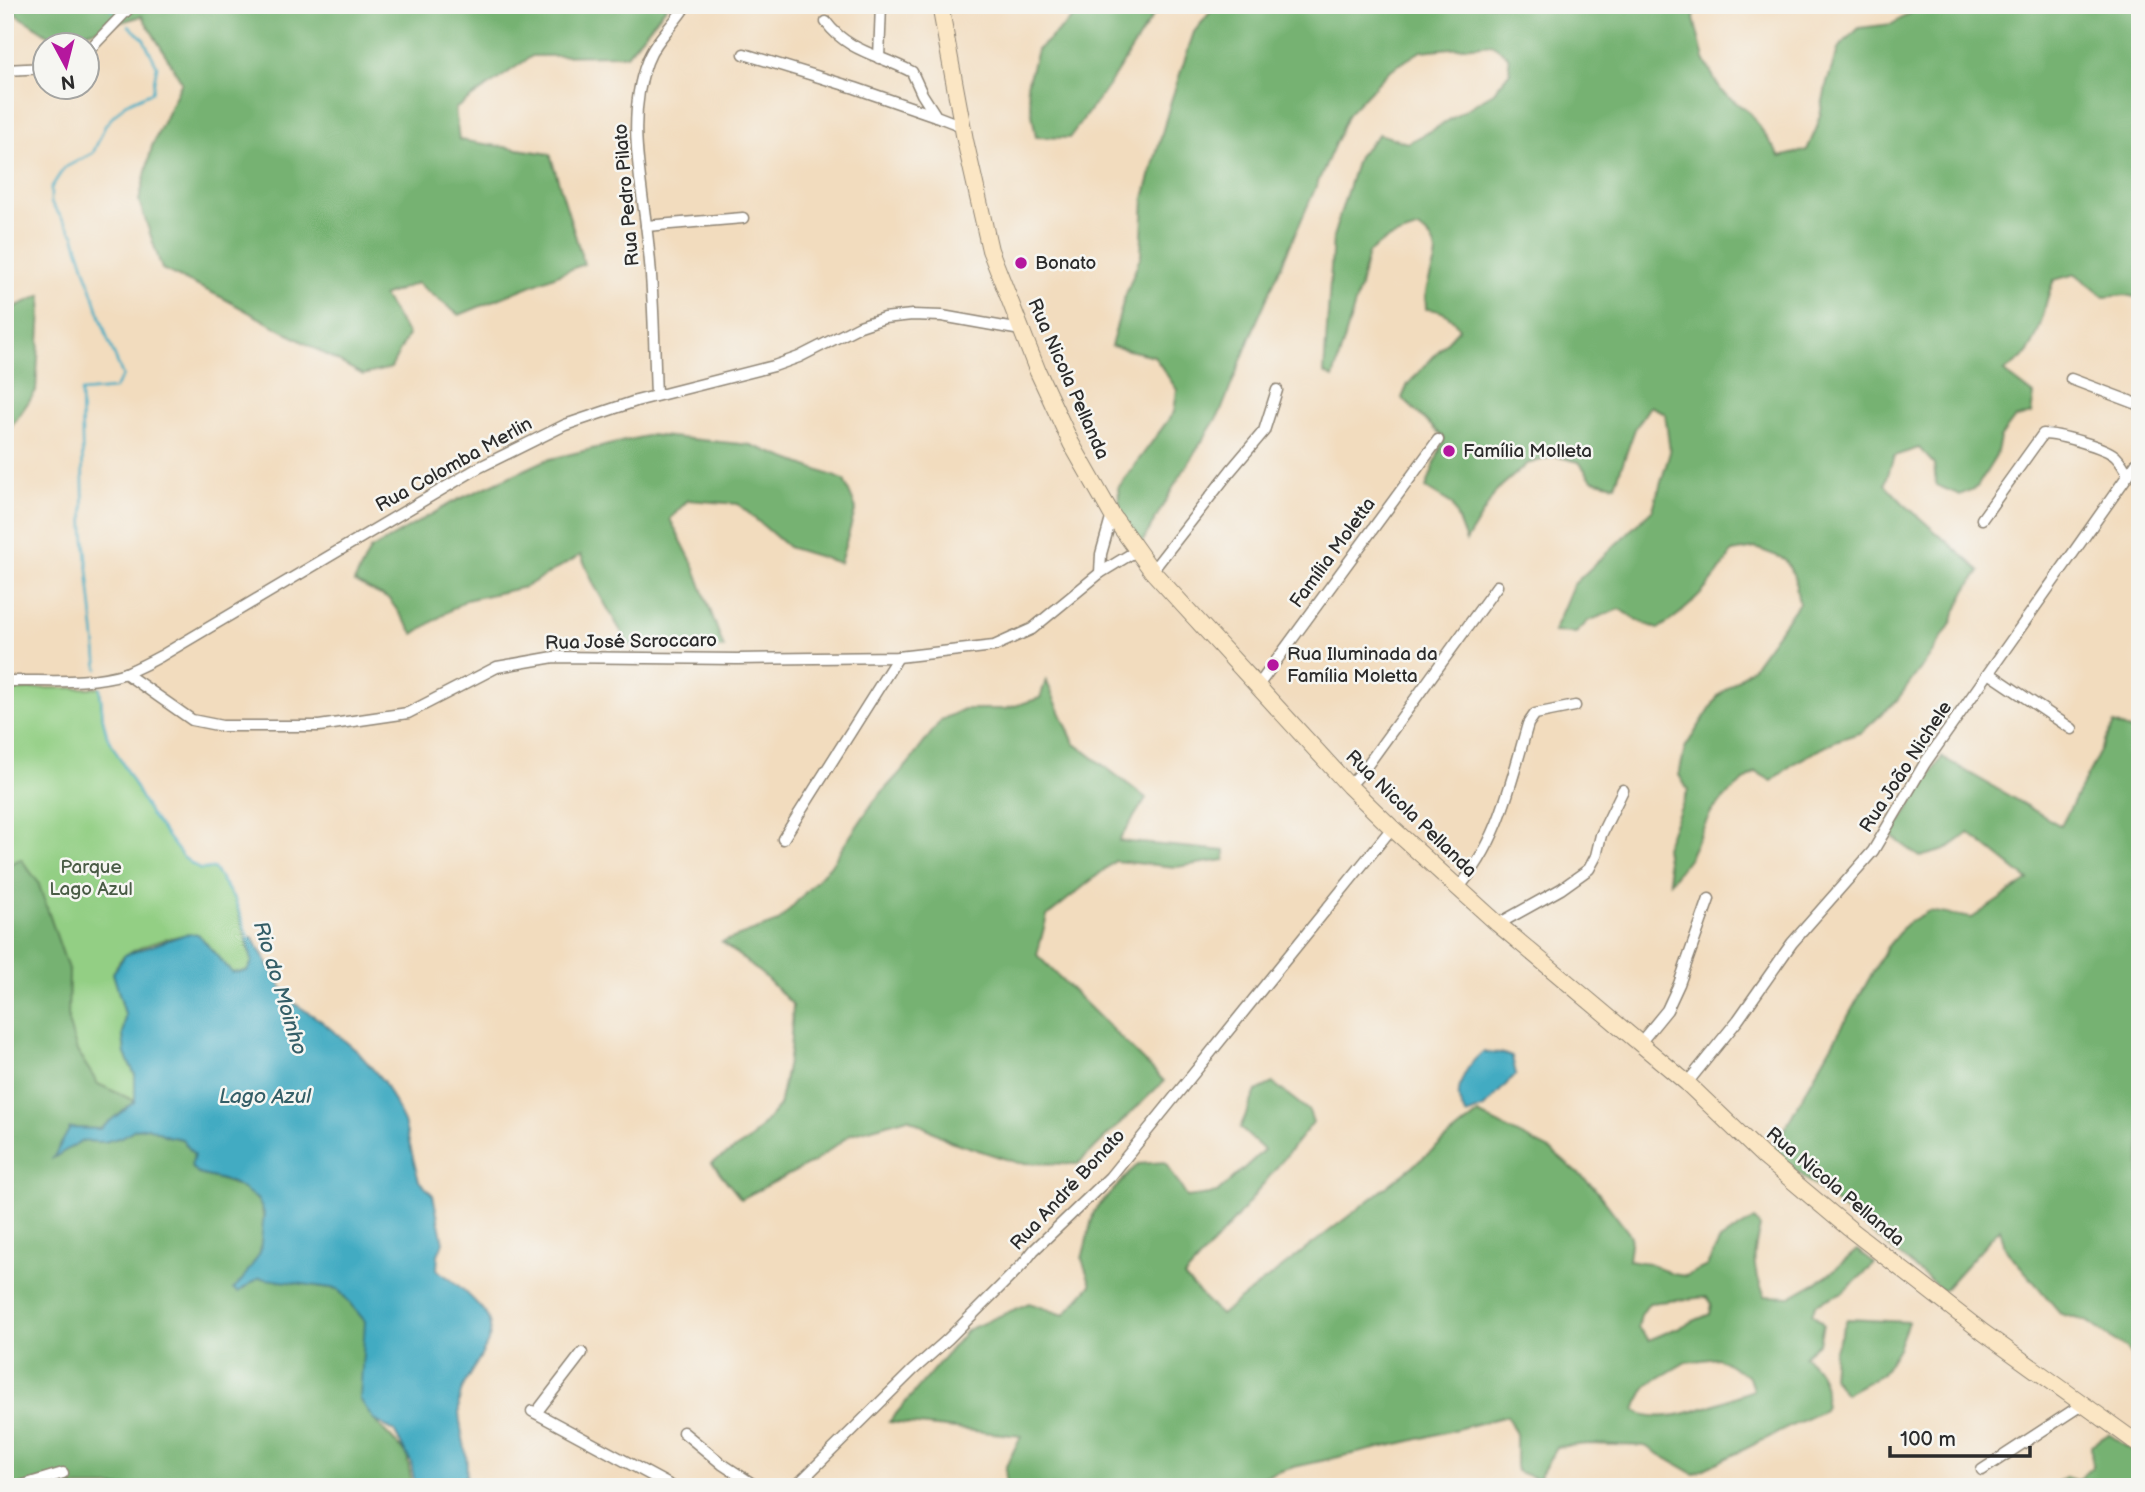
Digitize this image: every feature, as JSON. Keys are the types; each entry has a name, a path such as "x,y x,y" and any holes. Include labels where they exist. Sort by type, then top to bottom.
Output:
{"main road":[{"name":"Rua Nicola Pellanda","path":"940,5 962,126 990,250 1038,372 1071,443 1112,515 1152,571 1349,786 1497,924 1687,1083 1763,1156 1850,1229 1984,1333 2140,1445"}],"street":[{"path":"102,36 132,5"},
{"name":"Rua Pedro Pilato","path":"656,395 649,251 637,155 637,125 644,69 653,50 686,5"},
{"path":"879,58 881,5"},
{"path":"826,22 835,35 848,44 912,72 936,116"},
{"path":"744,54 855,88 962,126"},
{"path":"5,70 32,69"},
{"path":"646,226 743,218"},
{"name":"Rua Colomba Merlin","path":"5,681 81,680 125,673 161,656 489,462 565,425 615,407 774,366 799,357 870,322 897,315 942,316 1021,330"},
{"path":"2071,379 2140,405"},
{"path":"1152,571 1264,431 1277,390"},
{"path":"1983,519 2043,434 2054,434 2109,451 2117,457 2128,475"},
{"name":"Família Moletta","path":"1257,687 1438,440"},
{"name":"Rua João Nichele","path":"1687,1083 1738,1020 1792,943 1873,851 1925,763 2140,458"},
{"path":"1100,573 1101,554 1112,515"},
{"name":"Rua José Scroccaro","path":"125,673 192,720 222,726 319,726 408,713 497,667 554,657 898,657 993,646 1032,629 1100,573 1136,551"},
{"path":"1349,786 1363,771 1497,586"},
{"path":"783,839 898,657"},
{"path":"1989,673 2072,729"},
{"path":"1458,888 1473,872 1487,849 1503,809 1528,724 1535,714 1575,706"},
{"path":"1497,924 1561,889 1589,869 1596,856 1601,835 1623,790"},
{"name":"Rua André Bonato","path":"795,1487 1110,1177 1392,828"},
{"path":"1640,1043 1667,1010 1709,899"},
{"path":"582,1353 534,1412 673,1487"},
{"path":"1982,1470 2083,1404"},
{"path":"683,1432 722,1464 757,1487"},
{"path":"17,1487 62,1473"}],"green space":[{"path":"668,5 627,55 532,56 455,109 459,140 550,154 584,264 459,315 417,283 383,296 408,335 391,368 363,375 223,298 162,269 139,201 152,146 182,82 142,16 88,32 43,32 5,7"},
{"path":"1084,5 1160,5 1108,86 1069,138 1036,137 1027,85 1037,50 1083,9"},
{"path":"1216,5 1696,5 1694,19 1704,59 1721,91 1751,114 1780,157 1807,150 1818,125 1827,82 1839,47 1859,28 1892,24 1924,5 2140,5 2140,298 2126,295 2104,297 2076,274 2054,280 2032,346 2024,357 2004,372 2034,395 2031,414 2014,419 2000,438 1996,456 1977,487 1960,495 1936,485 1934,464 1919,448 1894,456 1885,484 1980,571 1966,591 1950,625 1897,700 1862,732 1835,741 1794,763 1772,781 1756,772 1729,793 1711,812 1689,857 1670,882 1665,847 1688,790 1679,775 1685,748 1718,696 1752,668 1799,603 1794,576 1785,559 1756,548 1732,552 1700,595 1658,629 1619,609 1588,621 1576,633 1553,632 1573,585 1653,509 1670,452 1665,413 1650,406 1635,429 1615,485 1592,480 1579,462 1555,456 1527,464 1497,490 1466,541 1452,504 1426,488 1444,438 1402,398 1408,384 1459,329 1446,314 1426,309 1426,292 1436,251 1428,236 1419,228 1387,239 1368,253 1333,378 1324,373 1333,237 1358,156 1379,134 1407,143 1493,93 1510,72 1508,56 1492,44 1421,51 1389,71 1348,114 1256,323 1221,411 1140,546 1121,518 1118,488 1174,412 1177,390 1154,356 1111,346 1124,299 1141,255 1144,198 1171,101 1194,32"},
{"path":"42,295 36,391 5,436 5,311"},
{"path":"650,435 751,445 844,480 856,508 840,563 788,547 738,504 688,500 670,519 694,566 724,648 629,645 594,585 581,555 525,587 466,600 414,634 389,599 354,582 370,550 453,502 546,460"},
{"path":"1046,680 1074,743 1146,798 1119,841 1225,851 1225,860 1176,867 1115,861 1047,916 1037,955 1164,1081 1078,1164 1018,1163 950,1141 908,1118 851,1134 814,1162 741,1199 712,1163 751,1139 779,1106 790,1052 793,1005 764,976 722,942 778,922 830,866 874,801 908,764 941,720 964,709 1005,709 1040,698"},
{"name":"Parque Lago Azul","path":"100,688 107,735 150,814 183,857 199,869 214,869 235,900 252,962 247,971 232,973 198,934 182,935 151,944 120,960 113,973 125,1014 125,1054 135,1075 135,1101 100,1129 70,1128 5,1314 5,691"},
{"path":"2114,724 2140,734 2140,1364 2137,1365 2126,1349 2088,1322 2061,1314 2005,1248 2000,1228 1943,1291 1772,1151 1887,947 1906,924 1929,911 1972,918 2028,880 1969,833 1945,850 1920,857 1891,836 1942,757 2061,826"},
{"path":"21,859 38,882 69,972 68,1021 77,1051 98,1084 135,1101 100,1129 70,1128 55,1157 81,1141 104,1142 122,1137 135,1129 148,1127 167,1136 182,1139 194,1155 198,1174 248,1191 261,1206 263,1215 260,1254 309,1285 338,1289 365,1321 374,1420 407,1454 412,1487 5,1487 5,866"},
{"path":"1273,1083 1309,1111 1313,1122 1237,1217 1184,1277 1220,1315 1478,1114 1552,1151 1593,1186 1631,1236 1628,1260 1648,1263 1672,1274 1686,1276 1707,1266 1720,1240 1754,1219 1760,1227 1755,1255 1756,1270 1765,1296 1790,1297 1827,1276 1857,1250 1875,1264 1843,1292 1816,1304 1812,1313 1823,1324 1819,1343 1804,1356 1816,1367 1823,1380 1824,1410 1694,1474 1645,1446 1588,1444 1557,1447 1538,1479 1516,1471 1516,1434 1507,1416 1294,1467 1231,1487 1005,1487 1006,1466 1021,1436 889,1422 967,1330 1029,1303 1064,1315 1091,1285 1082,1259 1094,1211 1138,1164 1165,1162 1187,1197 1217,1193 1264,1150 1240,1128 1256,1091","holes":["1707,1297 1712,1304 1710,1314 1649,1340 1638,1328 1641,1315 1649,1303","1718,1358 1749,1377 1753,1390 1677,1415 1646,1415 1634,1410 1647,1385 1686,1362"]},
{"path":"1847,1319 1908,1322 1898,1348 1882,1374 1845,1394 1832,1377 1834,1352"},
{"path":"2109,1434 2140,1457 2140,1468 2133,1472 2129,1487 2049,1487 2066,1477 2078,1481 2092,1467 2091,1445"}],"water":[{"name":"Lago Azul","path":"186,934 198,934 232,973 247,971 252,962 247,939 252,937 289,1000 320,1020 358,1052 384,1082 404,1122 419,1181 433,1195 443,1242 437,1269 471,1297 489,1321 487,1343 462,1390 459,1402 466,1477 478,1487 415,1487 411,1462 394,1431 374,1420 360,1399 365,1321 338,1289 259,1278 238,1292 233,1289 260,1253 264,1213 258,1200 245,1190 231,1182 198,1174 191,1167 194,1155 182,1139 167,1136 148,1127 135,1129 122,1137 104,1142 81,1141 53,1158 70,1128 100,1129 135,1101 135,1075 125,1054 125,1014 113,973 125,955"},
{"path":"1484,1052 1512,1057 1516,1074 1484,1108 1467,1115 1459,1099 1461,1083 1468,1068"}],"waterway":[{"name":"Rio do Moinho","path":"108,5 113,11"},
{"name":"Rio do Moinho","path":"98,669 84,530 81,392 114,389 123,376 108,340 74,235 51,203 51,188 64,168 93,153 106,124 125,104 152,92 157,66 143,38 129,26"},
{"name":"Rio do Moinho","path":"100,688 107,735 150,814 183,857 199,869 214,869 235,900 249,939"}],"place":[{"name":"Bonato","path":"1021,263"},
{"name":"Família Molleta","path":"1449,451"},
{"name":"Rua Iluminada da Família Moletta","path":"1273,665"}]}
